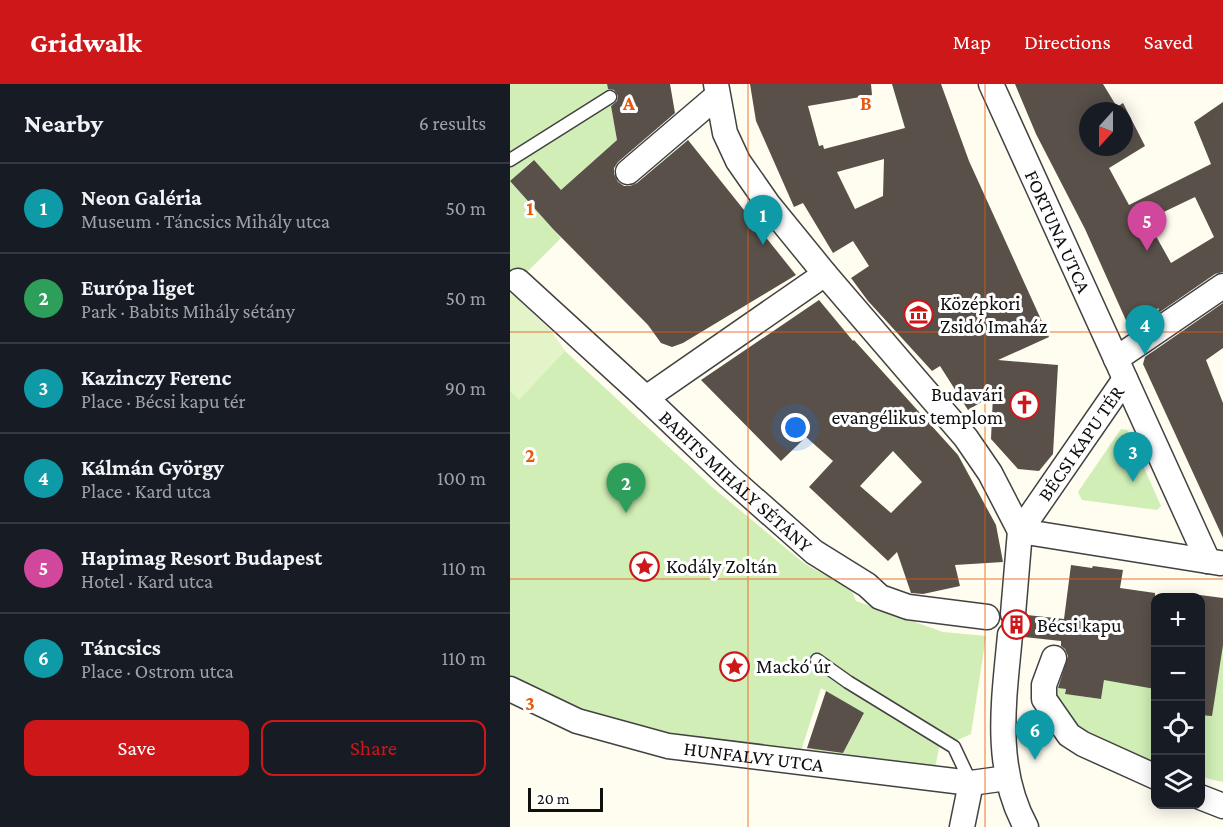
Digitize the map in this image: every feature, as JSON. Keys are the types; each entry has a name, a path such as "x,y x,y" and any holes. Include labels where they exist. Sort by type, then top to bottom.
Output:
{"street":[{"name":"FORTUNA UTCA","path":"991,84 1120,369"},
{"path":"628,172 717,90"},
{"path":"717,90 725,133 738,161 768,204 825,274 966,438 990,473 1020,531"},
{"path":"646,398 825,274"},
{"name":"BABITS MIHÁLY SÉTÁNY","path":"514,277 729,477 814,552 867,585 880,597 908,607 987,617"},
{"path":"1120,369 1223,286"},
{"name":"BÉCSI KAPU TÉR","path":"1026,827 1017,811 1007,778 1003,730 1020,531 1120,369"},
{"name":"BÉCSI KAPU TÉR","path":"1120,369 1216,562"},
{"name":"BÉCSI KAPU TÉR","path":"1020,531 1216,562"},
{"path":"1054,658 1044,684 1044,699 1069,735 1083,744 1151,775"},
{"name":"HUNFALVY UTCA","path":"510,689 577,721 668,746 971,783 1007,778"},
{"path":"962,827 971,783"},
{"path":"1205,799 1223,806"}],"lane":[{"path":"510,160 610,97"},
{"path":"818,660 848,682 954,747 971,783"}],"green space":[{"path":"510,84 607,84 617,140 581,172 565,195 533,160 510,181"},
{"path":"510,181 561,238 510,289"},
{"path":"510,292 550,330 565,351 712,487 805,564 851,589 856,601 943,632 986,636 971,734 939,748 935,768 805,753 807,748 843,753 864,714 821,688 800,754 669,736 579,708 510,676"},
{"path":"510,292 550,330 565,351 519,400 510,391"},
{"path":"1121,429 1127,430 1161,506 1157,510 1082,500 1078,492"},
{"path":"1114,621 1151,626 1151,653 1136,685 1151,688 1151,764 1091,743 1053,708 1055,687 1066,689 1065,694 1101,699"},
{"path":"1223,636 1223,782 1205,778 1205,683"}],"building":[{"path":"607,84 670,84 675,113 618,162 614,168 614,174 618,182 624,186 637,183 688,140 796,275 683,343 672,347 661,343 648,325 553,229 510,181 534,160 561,190 617,140 611,106 617,101 618,96 614,90 608,89"},
{"path":"750,84 871,84 872,95 808,106 819,146 823,145 824,149 905,128 892,84 941,84 969,161 1049,337 998,360 1058,365 1053,454 1039,471 1018,469 991,439 993,395 968,410 940,366 932,371 868,301 851,278 869,266 853,241 833,253 803,203 794,207 756,121","holes":["884,159 883,196 855,209 837,172"]},
{"path":"1015,84 1103,84 1114,102 1079,102 1079,156 1129,156 1109,168 1129,205 1211,164 1194,122 1223,102 1223,272 1215,274 1157,314 1159,308 1129,327 1085,229 1036,134","holes":["1195,197 1214,237 1171,263 1147,220"]},
{"path":"1133,123 1145,146 1133,153"},
{"path":"819,300 853,341 958,455 996,525 1003,562 955,565 960,586 923,594 911,593 897,552 888,561 809,487 833,461 806,437 781,461 701,380","holes":["893,451 922,482 891,513 860,486"]},
{"path":"1223,303 1223,348 1206,360 1223,403 1223,538 1143,364 1145,357"},
{"path":"1071,565 1123,570 1120,588 1155,593 1151,593 1151,688 1104,680 1101,699 1065,694 1066,689 1058,688 1068,656 1061,646 1061,641 1024,637 1020,626 1025,622 1027,615 1064,619"},
{"path":"1205,596 1223,598 1223,645 1212,716 1205,715"},
{"path":"826,691 864,713 843,753 807,748"}],"place":[{"name":"Neon Galéria","path":"763,245"},
{"name":"Hapimag Resort Budapest","path":"1147,251"},
{"name":"Középkori Zsidó Imaház","path":"919,314"},
{"name":"Kálmán György","path":"1145,355"},
{"name":"Budavári evangélikus templom","path":"1024,405"},
{"name":"Kazinczy Ferenc","path":"1133,482"},
{"name":"Európa liget","path":"626,513"},
{"name":"Kodály Zoltán","path":"645,566"},
{"name":"Bécsi kapu","path":"1016,625"},
{"name":"Mackó úr","path":"735,666"},
{"name":"Táncsics","path":"1035,760"}]}
